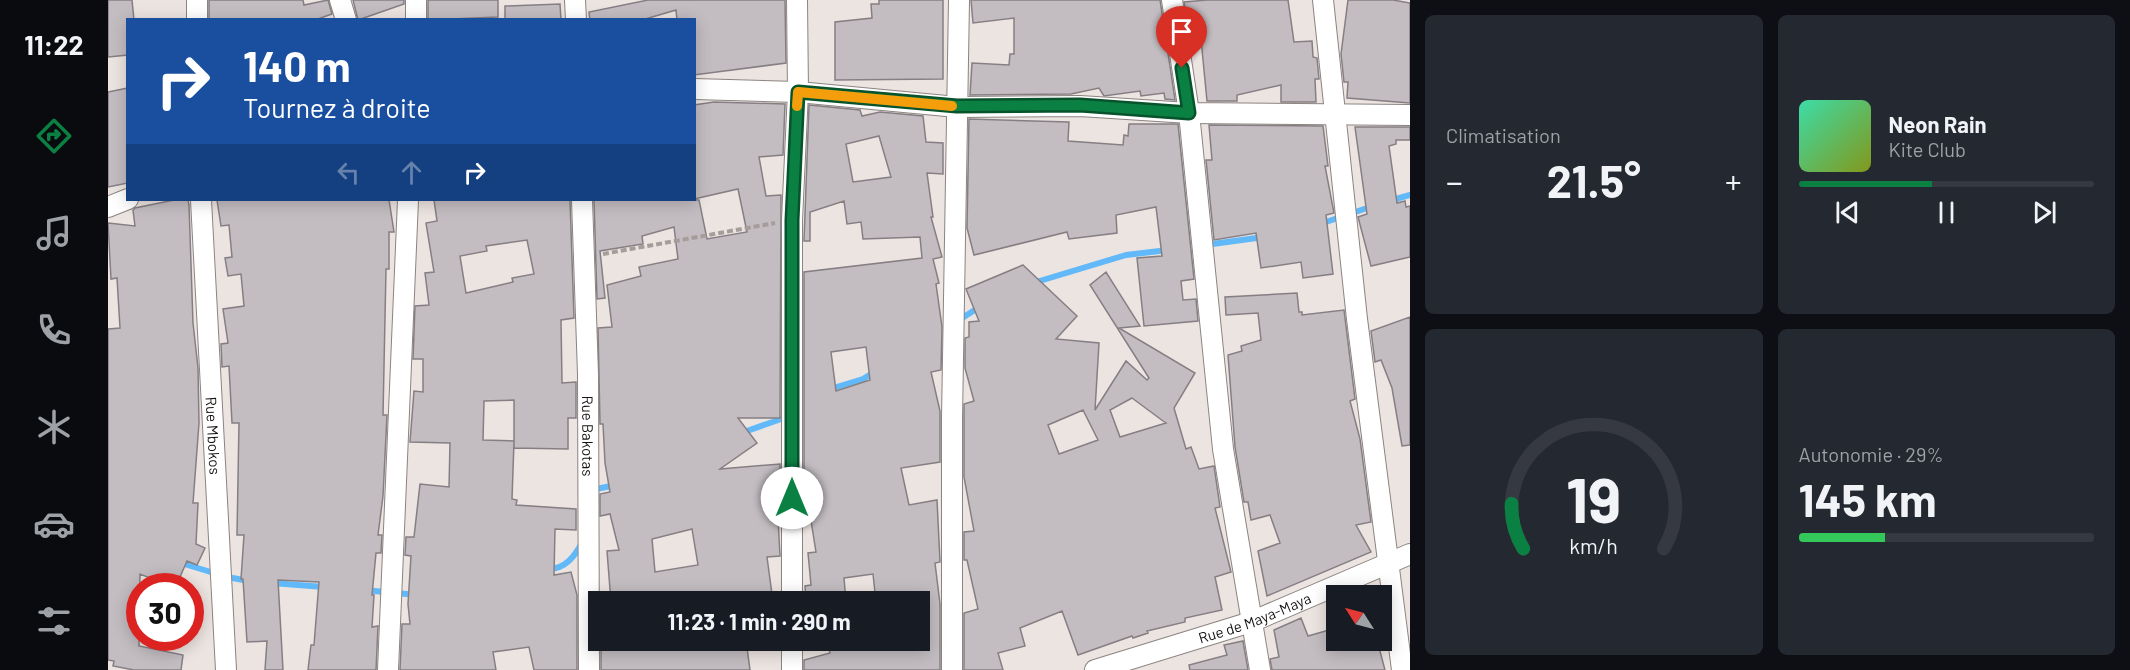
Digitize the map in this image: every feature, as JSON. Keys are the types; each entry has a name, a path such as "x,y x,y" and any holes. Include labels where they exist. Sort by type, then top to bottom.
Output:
{"street":[{"path":"197,0 197,18"},
{"path":"339,0 345,18"},
{"path":"416,0 416,18"},
{"path":"576,0 576,18"},
{"path":"792,591 792,220 798,92 797,0"},
{"path":"952,670 952,419 959,0"},
{"path":"1172,0 1189,113 1223,448 1260,670"},
{"path":"1323,0 1357,319 1402,670"},
{"path":"696,89 798,92 957,106 1080,105 1189,113 1410,115"},
{"path":"108,207 126,201"},
{"name":"Rue Mbokos","path":"201,201 226,670"},
{"path":"388,670 408,201"},
{"name":"Rue Bakotas","path":"582,201 588,374 589,670"},
{"name":"Rue de Maya-Maya","path":"1095,670 1251,622 1410,554"},
{"path":"792,651 792,670"}],"path":[{"path":"584,258 792,220"}],"building":[{"path":"108,0 132,0 134,18 126,18 126,55 108,57"},
{"path":"209,0 303,0 304,5 328,0 332,14 321,18 209,18"},
{"path":"353,0 404,0 404,4 364,18 358,18"},
{"path":"428,0 498,0 498,17 428,18"},
{"path":"648,0 785,0 786,63 696,75 696,18 677,18 676,10 649,18 590,18 589,12"},
{"path":"879,0 943,0 943,79 835,80 835,22 872,18 871,4 879,4"},
{"path":"971,0 1160,0 1175,100 1165,99 1164,93 1141,96 1140,91 1104,96 1099,88 1071,94 970,95 972,63 1009,65 1010,54 1014,54 1014,18 973,23"},
{"path":"1288,0 1294,42 1312,41 1313,57 1317,58 1319,79 1315,79 1316,102 1281,102 1281,85 1237,95 1237,101 1207,101 1201,39 1190,39 1184,2"},
{"path":"1348,0 1393,0 1410,3 1410,103 1347,98 1348,82 1344,82 1341,54"},
{"path":"560,4 561,18 505,18 505,6"},
{"path":"126,88 126,183 108,187 108,92"},
{"path":"714,102 785,104 783,155 759,157 766,196 781,195 780,418 738,418 757,443 720,469 780,464 780,481 776,481 780,556 767,557 772,591 610,591 607,551 619,550 610,514 600,516 600,494 610,492 605,463 603,424 600,424 598,328 612,327 607,285 641,276 639,267 678,259 674,227 642,236 643,244 600,251 605,298 597,299 594,201 699,200 707,239 747,232 738,189 696,199 696,105","holes":["692,529 698,565 655,572 652,539"]},
{"path":"809,105 860,110 862,116 880,112 923,116 926,142 943,143 943,174 927,173 933,217 931,217 942,257 933,259 939,283 936,284 942,327 941,370 931,372 940,411 940,462 901,468 909,505 937,500 940,562 935,563 940,604 940,670 804,670 804,660 830,653 830,651 930,651 930,591 875,591 873,574 844,578 845,591 805,591 805,586 811,585 808,553 816,552 804,477 804,272 922,258 920,237 863,239 861,222 847,224 844,201 810,212 810,241 804,241","holes":["879,136 891,177 853,182 846,144","866,347 870,380 836,391 831,352"]},
{"path":"969,119 1069,122 1068,141 1123,145 1124,135 1128,136 1129,124 1178,124 1194,279 1181,281 1183,300 1196,299 1198,321 1144,326 1137,258 1162,256 1156,207 1116,215 1117,233 1069,239 1067,232 974,255 967,228"},
{"path":"1209,125 1323,126 1328,166 1325,166 1334,213 1326,215 1333,274 1303,278 1301,262 1261,268 1256,233 1214,240 1206,160 1212,160"},
{"path":"1355,127 1410,127 1410,140 1396,140 1396,144 1389,146 1397,203 1405,201 1406,207 1410,206 1410,257 1371,266 1358,217 1367,214"},
{"path":"169,201 188,201 189,205 199,423 193,503 198,503 196,544 205,548 197,565 187,561 182,573 126,573 126,651 163,651 183,655 181,670 134,670 113,666 114,661 108,660 108,329 120,328 117,278 111,279 108,223 135,226 133,210"},
{"path":"217,201 389,201 394,232 389,232 389,269 386,269 383,415 387,415 383,496 378,535 382,535 381,553 376,553 372,595 374,595 372,627 378,626 376,670 308,670 311,645 314,645 319,582 278,580 283,670 265,670 267,641 247,642 243,579 241,579 244,535 237,535 239,423 232,423 229,366 222,367 221,344 228,343 223,309 244,306 241,274 228,276 225,258 232,257 229,225 221,226"},
{"path":"434,201 570,201 574,318 561,320 562,383 576,382 576,418 568,418 568,449 514,448 514,441 512,499 517,500 516,505 576,509 576,530 555,529 554,575 571,572 577,595 577,670 534,670 529,647 493,652 496,670 400,670 402,624 410,624 408,604 411,556 405,555 406,537 414,537 420,484 449,487 450,443 410,442 414,391 423,392 423,359 413,359 415,306 429,305 425,273 434,272 426,223 437,221","holes":["527,240 534,274 512,278 513,282 466,293 460,256 487,251 486,246","514,400 514,441 483,440 484,401"]},
{"path":"1023,265 1077,316 1056,339 1099,343 1095,410 1126,361 1147,380 1149,378 1090,285 1106,272 1140,326 1119,328 1195,373 1174,408 1186,449 1191,447 1199,469 1214,466 1220,507 1215,508 1231,572 1215,577 1222,610 1185,618 1185,622 1147,631 1148,633 1133,638 1132,636 1078,655 1062,611 1020,628 1025,646 998,653 1003,670 964,670 964,613 978,609 967,560 964,560 964,532 974,531 964,477 964,404 974,401 965,368 965,338 969,337 969,322 979,321 966,289","holes":["1132,398 1163,421 1166,423 1120,437 1110,410","1083,410 1098,440 1059,454 1048,425"]},
{"path":"1297,293 1299,312 1302,312 1302,315 1344,310 1355,399 1350,401 1360,439 1371,522 1356,525 1371,552 1267,596 1258,551 1280,543 1270,515 1251,520 1248,502 1244,502 1235,447 1228,355 1242,351 1241,346 1261,340 1258,313 1226,315 1225,297"},
{"path":"1410,317 1410,445 1402,446 1392,388 1381,360 1375,362 1371,331"},
{"path":"1301,618 1308,636 1326,631 1326,651 1380,651 1385,670 1272,670 1270,659 1279,657 1274,630"},
{"path":"1243,641 1248,670 1190,670 1189,665 1227,655 1224,645"},
{"path":"601,651 747,651 750,670 601,670"}],"waterway":[{"path":"1389,201 1410,195"},
{"path":"1320,224 1373,206"},
{"path":"1205,245 1264,237"},
{"path":"1033,283 1126,255 1168,250"},
{"path":"959,320 981,306"},
{"path":"830,389 863,379 876,371"},
{"path":"741,433 787,417"},
{"path":"591,490 616,485"},
{"path":"547,569 564,565 577,552 583,541"},
{"path":"178,562 227,577 249,581"},
{"path":"272,583 324,587"},
{"path":"364,590 417,595"}],"slow traffic":[{"path":"797,106 798,92 952,106"}],"route":[{"path":"792,498 792,220 798,92 957,106 1080,105 1189,113 1182,68"}]}
